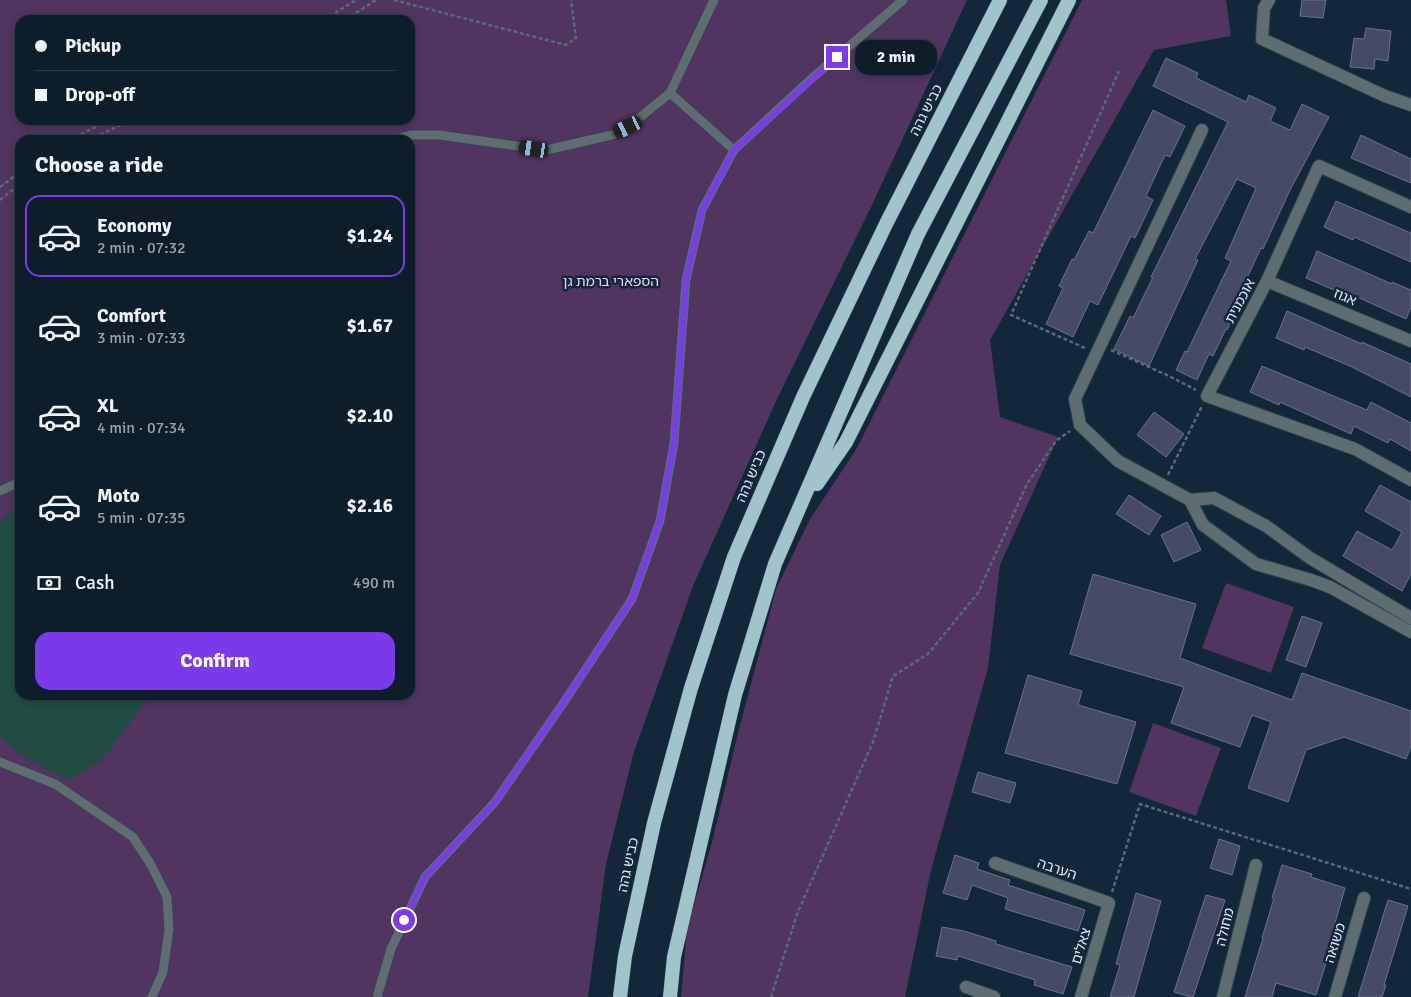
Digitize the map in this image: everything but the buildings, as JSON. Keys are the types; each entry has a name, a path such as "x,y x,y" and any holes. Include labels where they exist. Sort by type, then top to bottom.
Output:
{"highway":[{"name":"כביש גהה","path":"620,997 625,956 654,823 691,688 734,556 812,380 886,224 1000,0"},
{"path":"670,997 674,957 735,695 776,564 918,234 1041,0"},
{"path":"798,512 846,442 1069,0"}],"street":[{"path":"1269,0 1264,8 1262,39 1385,96 1411,105"},
{"path":"1202,130 1074,399 1080,424 1118,461 1190,500 1214,498 1266,526 1310,558 1411,618"},
{"name":"אוכמנית","path":"1207,396 1267,281 1319,166 1411,207"},
{"name":"אגוז","path":"1267,281 1411,342"},
{"path":"1207,396 1356,449 1411,480"},
{"path":"1190,500 1202,525 1256,564 1330,587 1411,632"},
{"name":"הערבה","path":"994,863 1109,903"},
{"name":"מחולה","path":"1222,997 1256,865"},
{"name":"משואה","path":"1335,997 1364,898"},
{"name":"צאלים","path":"1081,997 1109,903"},
{"path":"966,987 994,997"}],"lane":[{"path":"411,135 432,134 546,150 612,135 628,127 670,93 714,0"},
{"path":"378,997 391,949 425,877 495,802 632,599 660,520 674,443 686,280 702,210 734,150 810,79 903,0"},
{"path":"670,93 734,150"},
{"path":"0,491 15,484"},
{"path":"0,762 55,784 133,836 167,897 169,929 163,972 152,997"}],"path":[{"path":"332,15 356,0"},
{"path":"353,15 376,0"},
{"path":"394,0 566,45 576,38 571,0"},
{"path":"1119,71 1011,315 1169,376 1207,396 1163,485"},
{"path":"79,135 100,125"},
{"path":"99,135 121,125"},
{"path":"0,187 15,176"},
{"path":"0,200 15,188"},
{"path":"771,997 797,914 873,742 893,676 928,654 978,593 1026,484 1056,441 1080,424"},
{"path":"1109,903 1140,804 1411,889"}],"green space":[{"name":"הספארי ברמת גן","path":"0,0 967,0 872,205 777,399 693,586 633,755 606,864 588,997 0,997"},
{"path":"1082,0 1226,0 1231,36 1154,50 990,340 1000,417 1058,437 1000,565 988,668 931,870 905,997 681,997 687,929 712,842 739,729 776,589 810,519 857,448"},
{"path":"1226,583 1294,607 1271,673 1202,648"},
{"path":"1153,723 1221,748 1196,816 1129,792"}],"shaded area":[{"path":"15,509 15,700 147,700 101,761 69,780 32,761 15,750 0,736 0,522 10,511"}],"route":[{"path":"404,920 425,877 495,802 632,599 660,520 674,443 686,280 702,210 734,150 810,79 837,57"}]}
